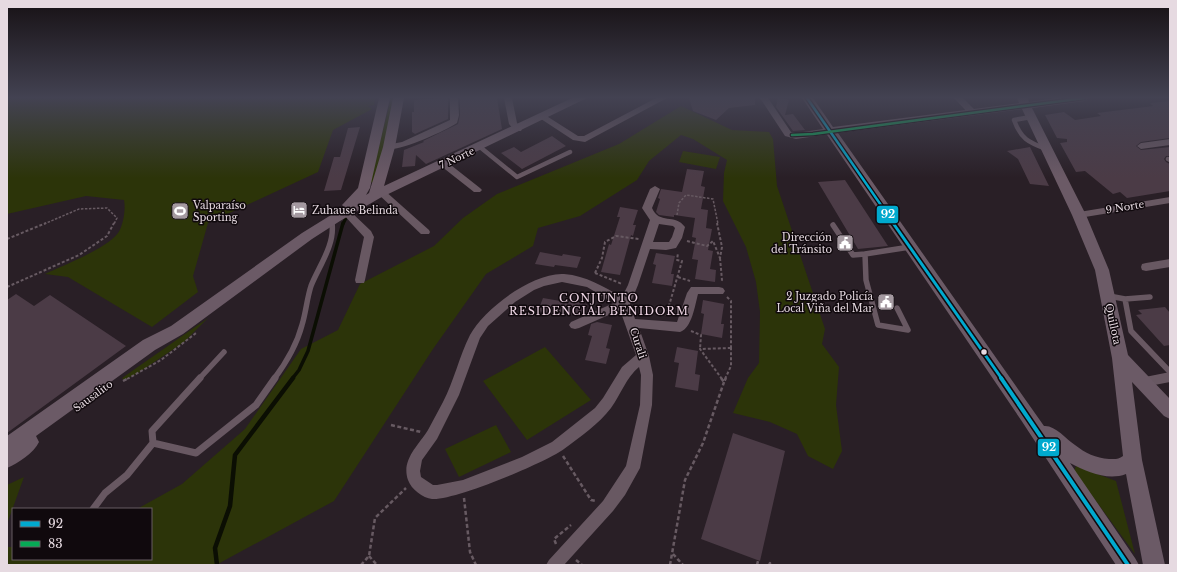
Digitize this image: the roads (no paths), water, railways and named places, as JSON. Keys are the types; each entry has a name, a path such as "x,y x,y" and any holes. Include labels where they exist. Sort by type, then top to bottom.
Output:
{"main road":[{"path":"373,192 382,125"},
{"path":"373,192 389,147 394,125"},
{"name":"7 Norte","path":"373,192 444,164 527,125"},
{"path":"826,125 1027,415 1128,565"},
{"path":"830,131 880,125"},
{"name":"Quillota","path":"1035,125 1079,214 1102,270 1120,358 1132,460 1154,565"},
{"name":"Sausalito","path":"7,446 149,345 177,330 307,236 373,192"},
{"name":"Sausalito","path":"7,459 156,350 177,330"},
{"path":"1120,358 1170,411"},
{"path":"1027,415 1064,449 1081,460 1107,468 1121,468 1132,460"}],"street":[{"path":"389,147 404,144 448,125"},
{"path":"514,125 518,129"},
{"path":"554,125 576,138 585,139 612,125"},
{"path":"782,125 788,134 796,136 830,131"},
{"path":"1141,146 1170,142"},
{"path":"444,164 477,190"},
{"path":"644,242 666,246 674,242 680,227 676,222 655,220 650,216 647,208 655,189"},
{"path":"373,192 425,232"},
{"name":"9 Norte","path":"1079,214 1170,200"},
{"path":"1160,202 1170,210"},
{"path":"337,216 367,233 369,237 360,280"},
{"path":"575,325 624,304 633,285 644,242 655,220"},
{"path":"1146,267 1170,263"},
{"path":"624,304 591,284 562,278 542,282 530,287 494,312 484,323 475,337 453,395 432,435 416,458 413,471 415,480 431,492 463,487 527,461 556,446 600,412 608,402 626,372 643,356"},
{"path":"632,323 680,326 683,324 695,290 719,291"},
{"name":"Curali","path":"554,565 608,506 620,490 633,468 646,405 647,375 643,356 624,304"},
{"path":"1144,382 1170,376"}],"lane":[{"path":"1015,125 1018,134 1032,144 1047,149"},
{"path":"480,147 517,177 570,152"},
{"path":"153,443 196,453 256,405 285,364 302,326 311,287 329,246 337,216"},
{"path":"833,225 854,255 910,247"},
{"path":"865,254 866,280 878,325 908,330 897,308"},
{"path":"1107,296 1125,300 1150,297"},
{"path":"1125,300 1131,331 1170,372"},
{"path":"94,508 105,493 127,475 153,443 152,431 224,352"}],"waterway":[{"path":"343,224 346,218"},
{"path":"292,379 299,370 308,351 343,223"},
{"path":"217,565 215,548 230,506 235,455 293,378"}],"place":[{"name":"Zuhause Belinda","path":"299,210"},
{"name":"Valparaíso Sporting","path":"180,211"},
{"name":"Dirección del Tránsito","path":"845,243"},
{"name":"2 Juzgado Policía Local Viña del Mar","path":"886,302"}],"district":[{"name":"CONJUNTO RESIDENCIAL BENIDORM","path":"599,304"}]}
